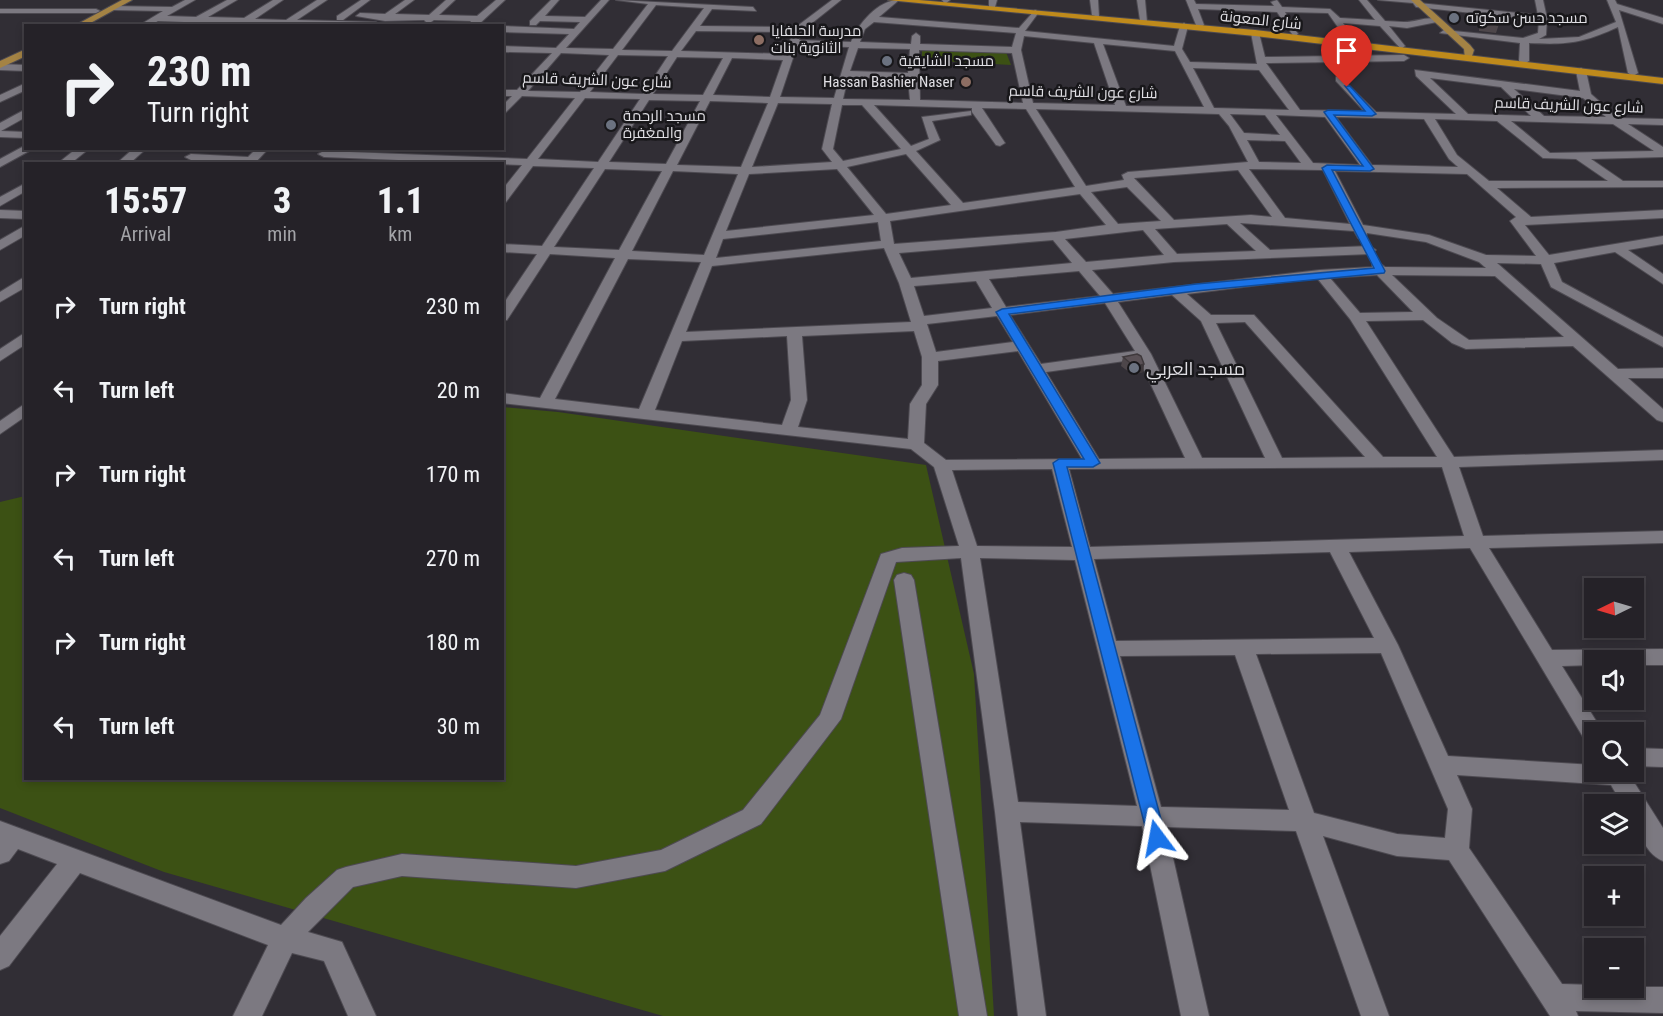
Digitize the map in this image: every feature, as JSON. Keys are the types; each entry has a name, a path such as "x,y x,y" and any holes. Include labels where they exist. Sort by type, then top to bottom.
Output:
{"highway":[{"name":"شارع المعونة","path":"893,0 1036,8 1184,26 1242,18 1405,52 1467,55 1663,79"},
{"name":"شارع المعونة","path":"927,0 992,3 1200,25 1242,18 1294,34 1352,40 1405,52"},
{"name":"شارع المعونة","path":"1467,55 1581,71 1663,79"}],"main road":[{"path":"71,24 96,11 128,0"},
{"path":"1415,2 1469,50 1467,55"},
{"path":"81,24 114,4"},
{"path":"1442,27 1459,47 1456,54"},
{"path":"0,60 24,48"},
{"path":"0,66 24,53"}],"street":[{"path":"145,24 191,0"},
{"path":"189,24 233,0"},
{"path":"240,23 279,0"},
{"path":"285,24 323,0"},
{"path":"155,18 240,23 331,24 366,0"},
{"path":"377,24 410,0"},
{"path":"424,24 451,0"},
{"path":"473,24 501,0"},
{"path":"525,30 555,0"},
{"path":"504,111 605,0"},
{"path":"620,0 753,9"},
{"path":"742,29 759,0"},
{"path":"646,412 675,337 746,171 798,30 837,0"},
{"path":"893,0 861,26 844,74 826,145 839,165 883,218 890,247 920,323 930,357 930,385 918,405 916,445"},
{"path":"1094,0 1096,15"},
{"path":"1141,0 1144,20"},
{"path":"1274,0 1294,34"},
{"path":"1321,0 1352,40"},
{"path":"1363,0 1384,24 1419,74 1464,116"},
{"path":"1382,0 1543,18"},
{"path":"1337,20 1463,30 1473,25 1472,0"},
{"path":"1525,40 1542,34 1543,18 1539,0"},
{"path":"504,198 655,1"},
{"path":"1191,3 1242,18 1280,9 1330,11"},
{"path":"1191,3 1200,25"},
{"path":"1613,3 1663,21"},
{"path":"1613,3 1621,24 1633,74"},
{"path":"114,4 173,9"},
{"path":"504,314 675,53 711,6"},
{"path":"1036,8 1020,32 1016,50 1028,105 1082,189 1115,228"},
{"path":"0,11 96,11"},
{"path":"0,21 22,11"},
{"path":"258,12 301,14"},
{"path":"343,16 479,19"},
{"path":"538,18 587,20"},
{"path":"1242,18 1260,63 1296,112"},
{"path":"870,19 1178,49"},
{"path":"915,103 913,76 916,22"},
{"path":"1442,27 1525,40 1578,40 1593,37 1602,29 1621,24"},
{"path":"1184,26 1178,49 1215,110 1234,125 1255,165"},
{"path":"693,28 798,30"},
{"path":"504,29 575,32"},
{"path":"1524,61 1525,40"},
{"path":"1098,42 1121,107"},
{"path":"794,43 1016,50"},
{"path":"504,49 788,57"},
{"path":"1187,65 1260,63 1405,52"},
{"path":"545,403 708,99 729,55"},
{"path":"0,66 24,68"},
{"path":"1581,71 1586,95"},
{"path":"844,74 913,76"},
{"path":"1419,74 1586,95 1616,121 1663,153"},
{"path":"1340,79 1372,114"},
{"path":"1504,85 1541,119"},
{"path":"0,99 24,87"},
{"name":"شارع عون الشريف قاسم","path":"504,93 915,103 977,108 1028,105 1663,122"},
{"path":"865,102 960,207"},
{"path":"0,104 24,106"},
{"path":"315,162 327,151 459,161 746,171 839,165 907,151 935,140 926,119 977,108 1000,143"},
{"path":"1267,111 1310,166"},
{"path":"1328,112 1370,169"},
{"path":"0,128 24,113"},
{"path":"1427,116 1449,152 1467,171 1528,221"},
{"path":"1500,118 1547,156 1663,153"},
{"path":"0,134 24,135"},
{"path":"1238,136 1286,138"},
{"path":"0,164 24,150"},
{"path":"65,162 83,150"},
{"path":"124,162 139,150"},
{"path":"187,160 202,150"},
{"path":"187,160 248,162 262,150"},
{"path":"1578,156 1620,184"},
{"path":"1170,223 1130,183 1126,176 1240,165 1467,171"},
{"path":"1240,165 1280,220"},
{"path":"1327,168 1380,271 1456,341 1466,345 1577,341"},
{"path":"719,236 883,218 1130,183"},
{"path":"1484,184 1663,184"},
{"path":"1645,184 1663,195"},
{"path":"0,202 24,187"},
{"path":"0,213 24,215"},
{"path":"1663,214 1516,221 1546,260 1556,284 1631,323 1663,343"},
{"path":"1625,217 1662,241"},
{"path":"504,248 708,261 1056,236 1144,225 1229,220 1280,220 1358,228 1429,239 1484,259 1546,260 1620,250 1662,241"},
{"path":"1229,220 1266,253"},
{"path":"1144,225 1174,258"},
{"path":"0,246 24,230"},
{"path":"1056,236 1109,298 1144,354 1197,465"},
{"path":"906,283 1174,258 1370,250"},
{"path":"1620,250 1663,280"},
{"path":"1283,252 1315,275 1356,317 1449,462 1475,541 1586,722"},
{"path":"1484,259 1663,417"},
{"path":"675,337 920,323 1174,290 1315,275 1380,271 1499,272"},
{"path":"980,276 1020,346 1093,463"},
{"path":"0,282 23,282"},
{"path":"0,298 23,282"},
{"path":"1174,290 1207,319 1275,461"},
{"path":"1356,317 1427,316"},
{"path":"1207,319 1249,318 1378,462"},
{"path":"1631,323 1663,328"},
{"path":"789,429 800,400 794,332"},
{"path":"2,353 24,337"},
{"path":"930,357 1020,346"},
{"path":"2,353 24,352"},
{"path":"1036,369 1144,354"},
{"path":"1612,374 1663,373"},
{"path":"504,398 646,412 916,445 942,465 970,552 1007,812 1032,1016"},
{"path":"2,426 24,410"},
{"path":"942,465 1093,463 1197,465 1275,461 1449,462 1663,455"},
{"path":"1059,463 1152,816 1195,1016"},
{"path":"247,1016 285,939 315,906 346,878 402,865 576,878 665,860 752,817 830,719 888,558 902,554 970,552 1084,553 1663,537"},
{"path":"1336,546 1388,645 1460,809 1456,850 1560,1007 1663,1000"},
{"path":"904,580 974,1016"},
{"path":"1108,649 1388,645"},
{"path":"1243,648 1375,1016"},
{"path":"1547,658 1663,657"},
{"path":"1644,757 1663,758"},
{"path":"1441,765 1584,772"},
{"path":"1621,782 1663,850"},
{"path":"1007,812 1306,821 1397,844 1456,850"},
{"path":"4,840 75,860 285,939 333,951 362,1016"},
{"path":"0,957 75,860"}],"green space":[{"path":"922,48 1006,52 1011,65 922,60"},
{"path":"504,407 558,412 926,465 974,674 994,1016 663,1016 164,872 0,808 0,502 24,496 24,780 504,780"}],"building":[{"path":"1482,14 1499,16 1499,24 1482,23"},
{"path":"1137,354 1141,356 1144,364 1135,367 1123,357"}],"place":[{"name":"مسجد حسن سكوته","path":"1454,18"},
{"name":"مدرسة الحلفايا الثانوية بنات","path":"759,40"},
{"name":"مسجد الشايقية","path":"887,61"},
{"name":"Hassan Bashier Naser","path":"966,82"},
{"name":"مسجد الرحمة والمغفرة","path":"611,125"},
{"name":"مسجد العربي","path":"1134,368"}],"route":[{"path":"1157,838 1059,463 1093,463 1020,346 1002,312 1196,287 1320,274 1380,271 1327,168 1370,169 1328,112 1372,114 1347,87"}]}
